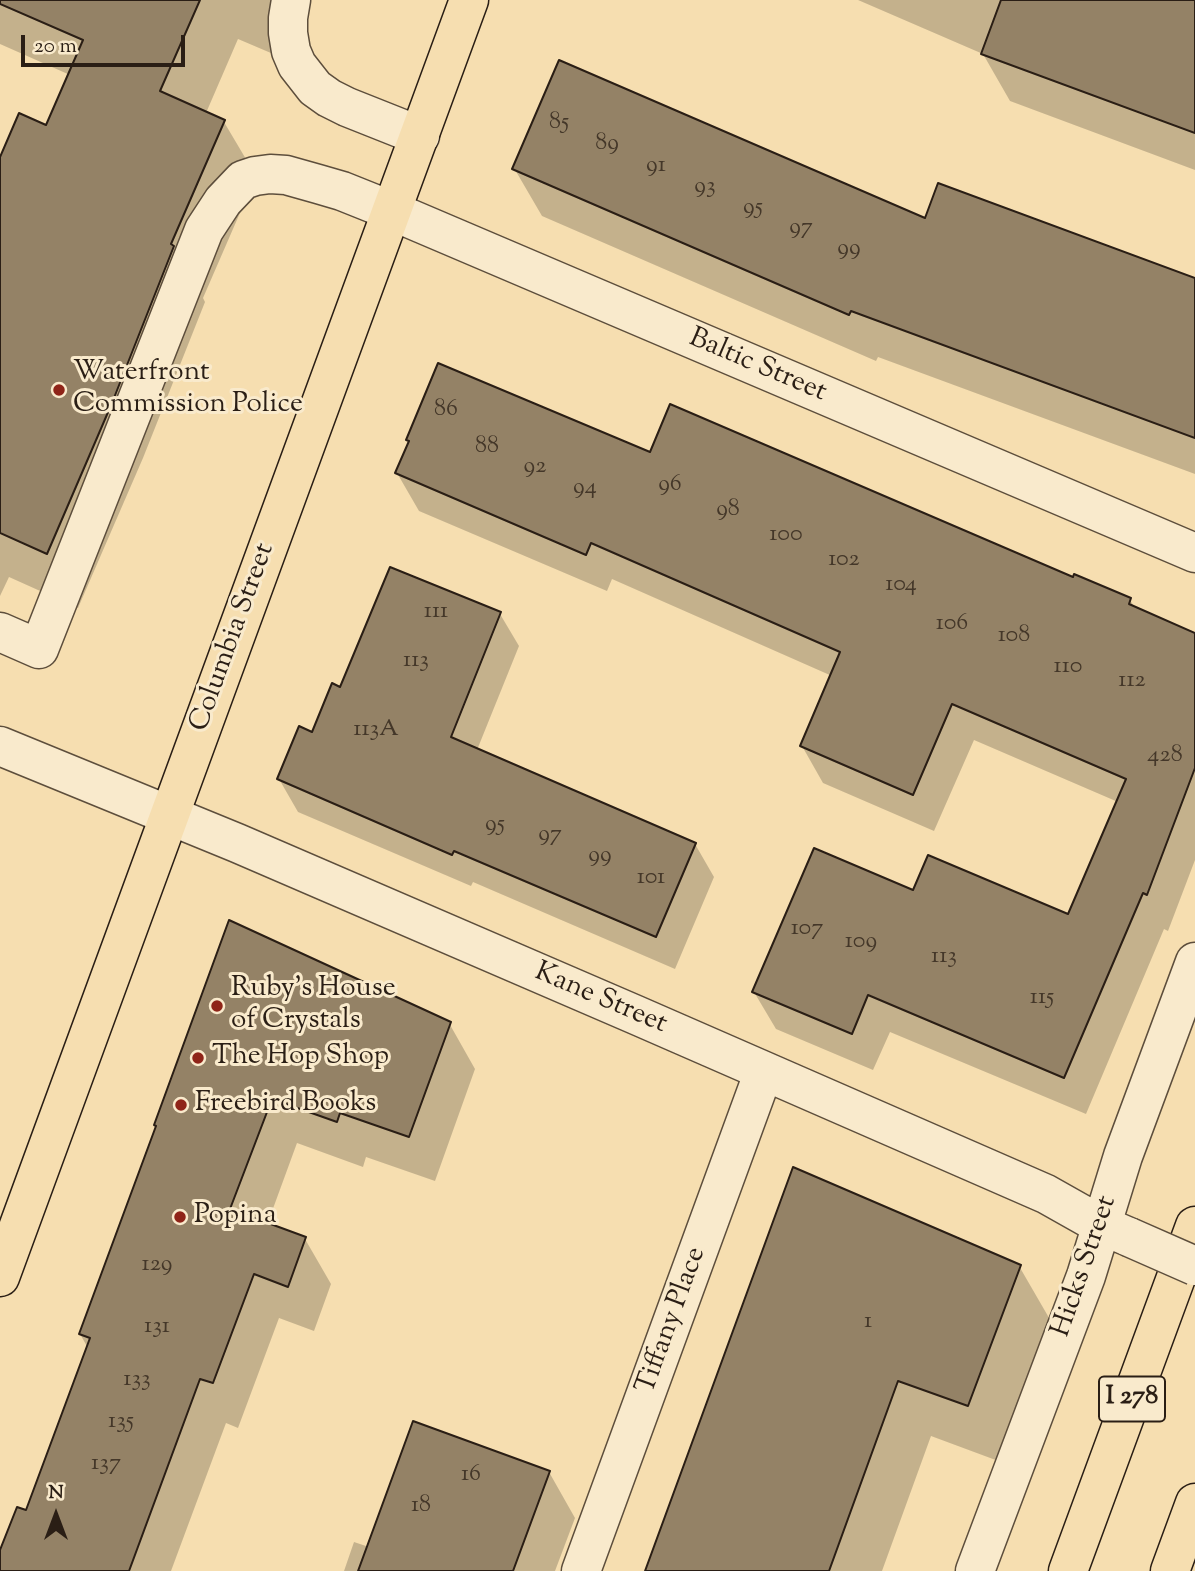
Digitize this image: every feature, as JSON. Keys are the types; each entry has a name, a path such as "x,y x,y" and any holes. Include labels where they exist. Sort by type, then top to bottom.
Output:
{"main road":[{"name":"Columbia Street","path":"0,1277 469,0"},
{"name":"I 278","path":"1068,1571 1195,1226"},
{"path":"1170,1571 1195,1503"}],"street":[{"path":"291,0 288,33 291,51 297,65 315,88 347,107 420,136"},
{"name":"Baltic Street","path":"0,632 39,649 204,230 223,201 243,180 278,174 342,191 1195,553"},
{"name":"Kane Street","path":"0,746 169,815 764,1071 1046,1194 1115,1231 1195,1266"},
{"name":"Hicks Street","path":"975,1571 1086,1276 1115,1231 1124,1156 1195,961"},
{"name":"Tiffany Place","path":"581,1571 764,1071"}],"building":[{"name":"Waterfront Commission Police","path":"0,0 200,0 160,91 225,120 171,244 174,246 112,403 47,554 0,533 0,157 19,113 46,125 83,40 0,4"},
{"path":"1001,0 1195,0 1195,133 981,54"},
{"path":"559,60 925,218 938,183 1195,278 1195,438 851,311 849,315 512,169"},
{"path":"438,363 650,452 670,404 1073,577 1074,574 1131,598 1129,604 1195,633 1195,768 1147,895 1143,893 1064,1078 868,995 852,1034 752,992 814,848 913,890 928,855 1068,914 1126,779 952,704 913,795 800,746 840,652 591,543 586,555 395,473"},
{"path":"390,567 501,612 451,737 696,843 656,937 454,851 452,855 277,779 299,726 312,732 332,683 340,687"},
{"path":"229,920 451,1022 409,1137 340,1113 337,1122 272,1099 230,1209 306,1237 288,1287 254,1274 213,1383 200,1379 129,1571 0,1571 0,1550 17,1507 26,1510 90,1338 79,1334"},
{"path":"793,1167 1021,1265 968,1406 898,1381 829,1571 645,1571"},
{"path":"413,1421 550,1471 513,1571 358,1571"}],"place":[{"name":"Waterfront Commission Police","path":"59,390"},
{"name":"Ruby's House of Crystals","path":"217,1006"},
{"name":"The Hop Shop","path":"198,1058"},
{"name":"Freebird Books","path":"181,1105"},
{"name":"Popina","path":"180,1217"}]}
